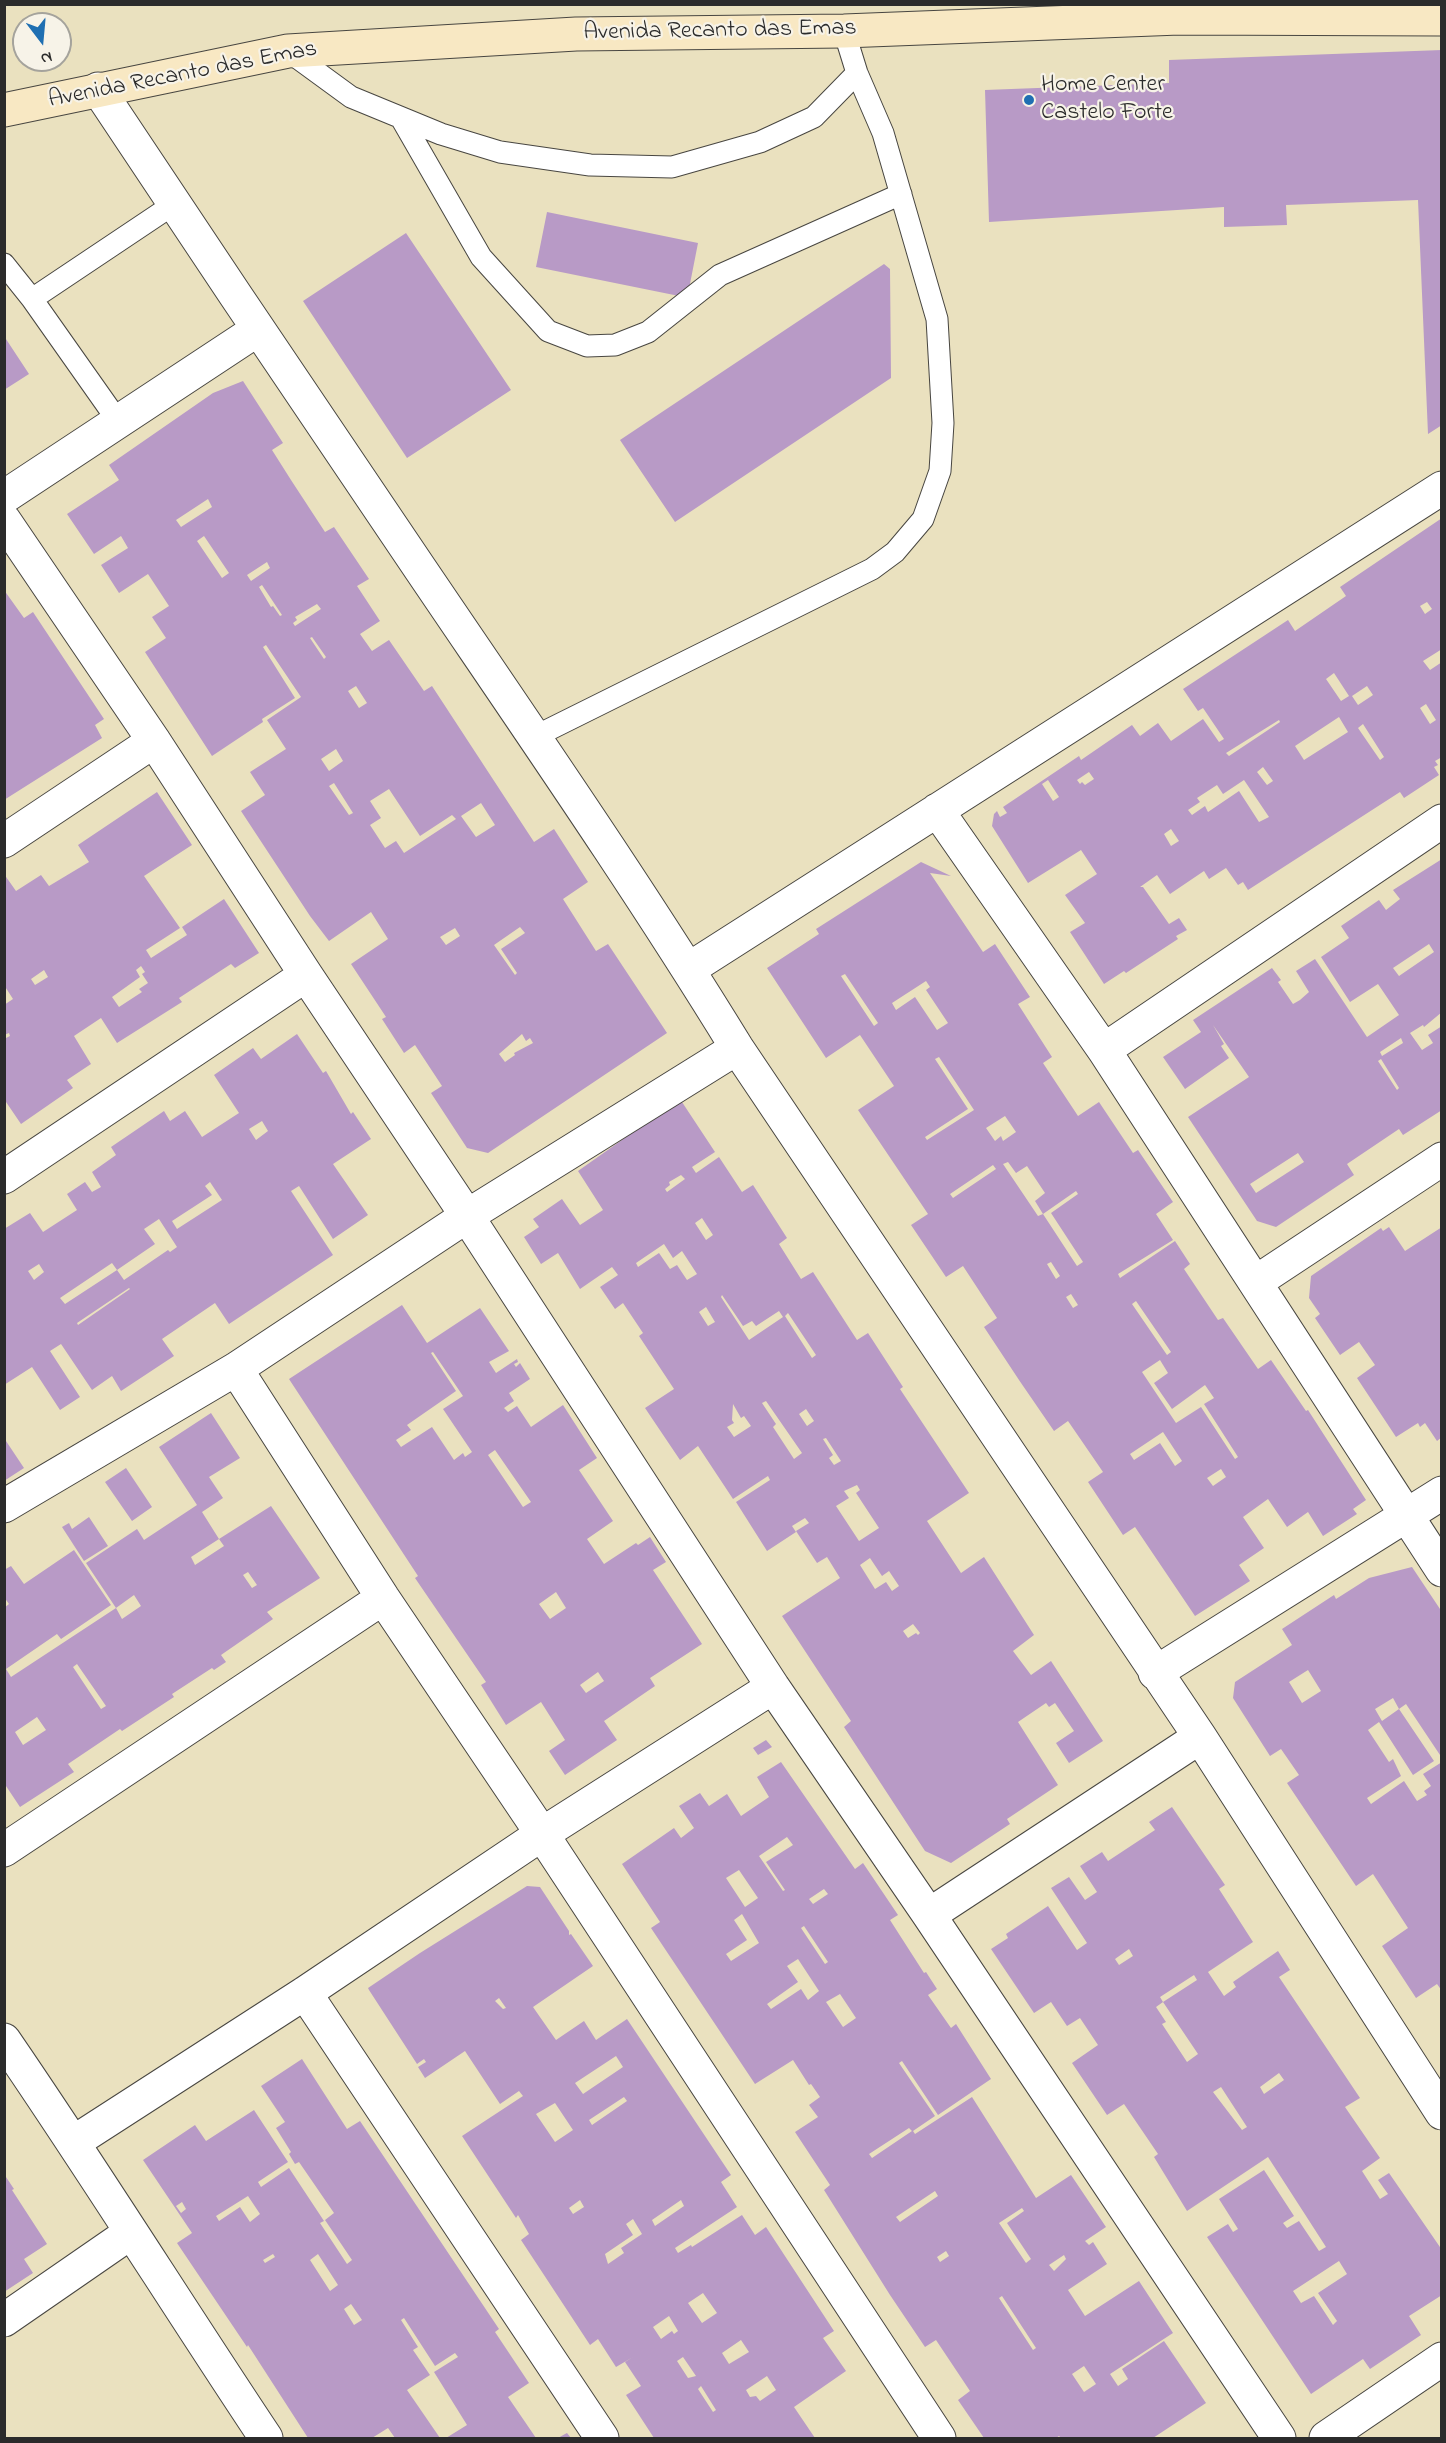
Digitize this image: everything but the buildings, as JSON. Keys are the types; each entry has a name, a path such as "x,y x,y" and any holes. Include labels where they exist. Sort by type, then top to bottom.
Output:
{"main road":[{"name":"Avenida Recanto das Emas","path":"4,110 288,51 851,18 891,28 1189,11 1442,19"}],"street":[{"path":"98,89 257,330 534,737 689,969 737,1048 1200,1737 1442,2113"},
{"path":"4,497 257,330"},
{"path":"689,969 1442,488"},
{"path":"4,520 154,741 306,975 467,1216 773,1687 929,1915 1279,2439"},
{"path":"4,840 154,741"},
{"path":"937,810 1104,1050 1442,1570"},
{"path":"1104,1050 1442,821"},
{"path":"4,1177 306,975"},
{"path":"4,1506 236,1369 467,1216 737,1048"},
{"path":"1256,1282 1442,1159"},
{"path":"236,1369 383,1598 542,1834 932,2436"},
{"path":"1155,1672 1442,1493"},
{"path":"4,1850 383,1598"},
{"path":"74,2142 305,1993 542,1834 773,1687"},
{"path":"929,1915 1200,1737"},
{"path":"305,1993 603,2439"},
{"path":"4,2040 74,2142 130,2233 266,2439"},
{"path":"4,2320 130,2233"},
{"path":"1326,2439 1442,2359"}],"lane":[{"path":"534,737 872,569 895,552 923,519 940,471 943,423 937,319 882,133 857,73 851,18"},
{"path":"288,51 351,97 441,134 500,152 590,165 672,167 760,142 814,117 857,73"},
{"path":"401,118 481,257 548,331 587,346 615,345 648,332 720,275 901,194"},
{"path":"32,299 174,204"},
{"path":"4,264 32,299 118,421"}],"place":[{"name":"Home Center Castelo Forte","path":"1029,100"}]}
